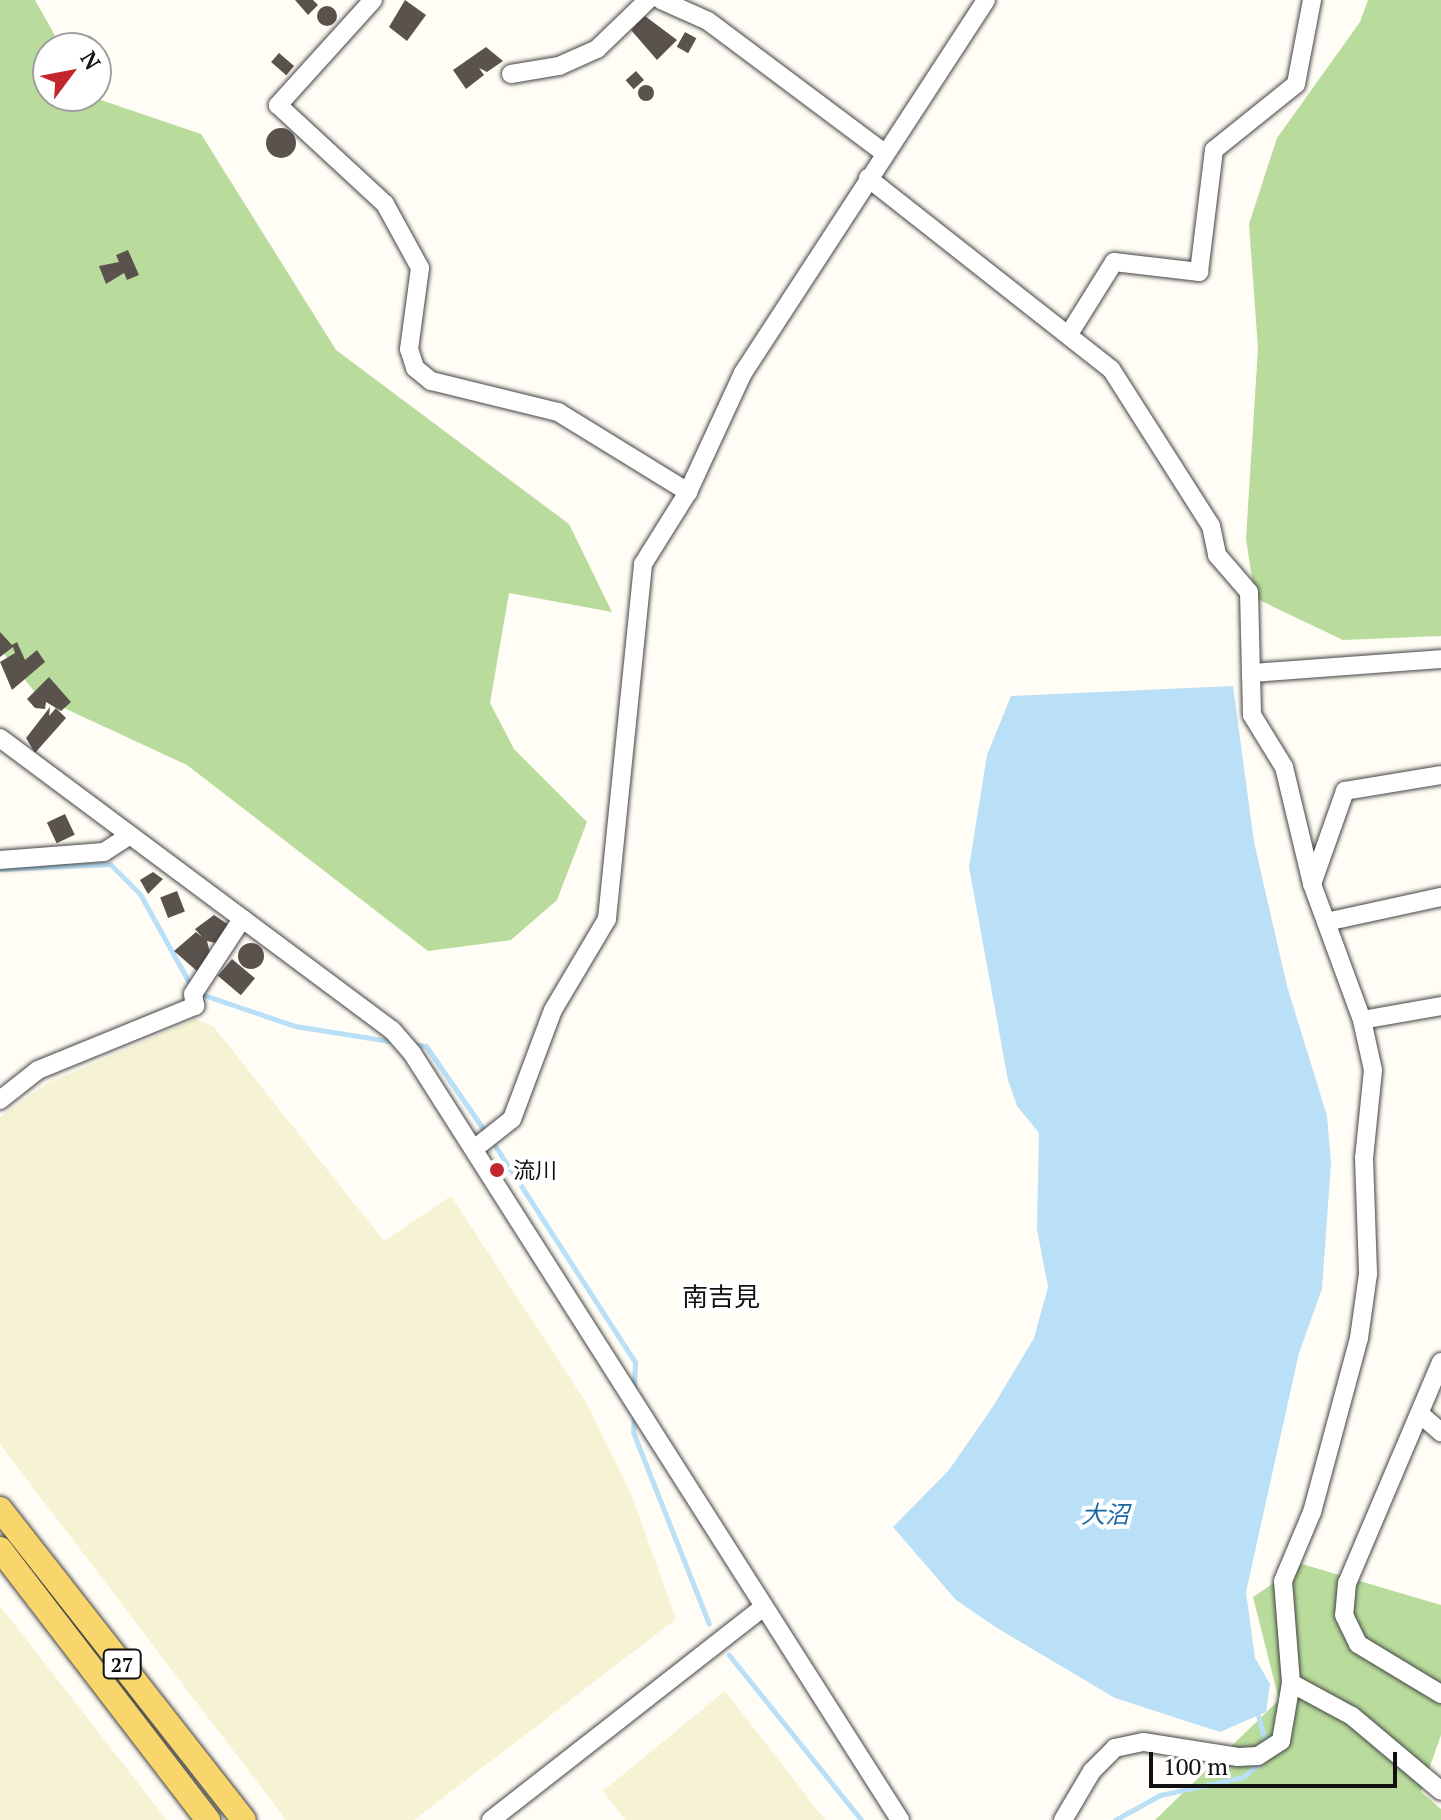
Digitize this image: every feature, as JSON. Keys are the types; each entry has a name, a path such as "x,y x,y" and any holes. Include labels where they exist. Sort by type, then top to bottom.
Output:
{"main road":[{"name":"27","path":"0,1509 244,1820"},
{"name":"27","path":"0,1549 208,1820"}],"street":[{"path":"373,0 278,105 385,204 420,268 409,349 415,368 431,381 558,412 688,492"},
{"path":"511,74 559,66 597,49 648,0"},
{"path":"661,0 708,21 883,152"},
{"path":"474,1149 512,1119 553,1010 607,919 643,564 688,492 743,373 883,152 986,0"},
{"path":"1069,334 1114,262 1199,272 1214,150 1296,84 1312,0"},
{"path":"868,178 985,276 1069,334 1111,369 1211,526 1217,555 1249,592 1252,715 1284,767 1312,884 1362,1020 1373,1070 1364,1173 1368,1274 1347,1393 1283,1581 1291,1683 1281,1741 1258,1756 1143,1742 1115,1748 1092,1771 1063,1820"},
{"path":"1251,673 1441,659"},
{"path":"0,738 392,1030 474,1149 762,1608 900,1820"},
{"path":"1312,884 1345,791 1441,775"},
{"path":"0,860 104,852 129,836"},
{"path":"1326,922 1441,897"},
{"path":"0,1100 38,1070 195,1006 193,994 242,919"},
{"path":"1362,1020 1441,1006"},
{"path":"1441,1362 1347,1583 1344,1615 1358,1644 1441,1694"},
{"path":"1420,1414 1441,1432"},
{"path":"491,1820 762,1608"},
{"path":"1291,1683 1352,1716 1441,1791"}],"shaded area":[{"path":"195,1019 213,1026 384,1241 451,1196 587,1404 632,1496 676,1619 414,1820 286,1820 0,1444 0,1117 46,1084"},
{"path":"0,1606 167,1820 0,1820"},
{"path":"725,1691 825,1820 625,1820 603,1791"}],"green space":[{"path":"0,0 35,0 53,32 32,32 32,112 112,112 112,104 201,134 336,350 569,524 612,612 509,593 490,703 514,749 587,822 557,900 511,940 428,951 187,765 38,696 0,649"},
{"path":"1368,0 1441,0 1441,636 1343,640 1255,598 1246,539 1258,348 1249,224 1277,138 1360,22"},
{"path":"1302,1564 1441,1605 1441,1735 1421,1792 1441,1809 1441,1820 1155,1820 1279,1700 1253,1597"}],"water":[{"name":"大沼","path":"1233,686 1254,842 1287,986 1327,1116 1331,1163 1322,1289 1299,1353 1246,1592 1255,1658 1270,1684 1266,1712 1220,1732 1115,1698 997,1628 956,1600 893,1527 949,1470 992,1408 1034,1338 1048,1287 1037,1229 1039,1133 1017,1106 1008,1080 969,867 987,755 1011,696"}],"building":[{"path":"295,0 313,0 318,5 308,15"},
{"path":"405,0 426,15 407,41 389,27"},
{"path":"327,6 334,9 337,16 334,23 327,26 320,23 317,16 320,9"},
{"path":"645,16 677,40 657,60 631,30"},
{"path":"685,32 696,38 688,53 677,47"},
{"path":"486,47 503,61 487,72 479,68 484,75 466,89 453,70"},
{"path":"279,53 294,66 286,75 271,62"},
{"path":"636,71 644,80 634,89 626,80"},
{"path":"643,85 649,85 654,93 652,99 643,101 638,96 638,90"},
{"path":"281,128 287,129 295,137 295,149 287,157 281,158 275,157 267,149 266,143 267,137 275,129"},
{"path":"128,250 139,275 127,280 124,273 106,284 99,266 119,262 116,255"},
{"path":"0,632 12,645 17,642 25,660 37,650 45,662 12,690 0,662 15,653 13,647 0,657"},
{"path":"49,677 71,702 61,711 46,702 45,709 35,708 27,699"},
{"path":"50,707 49,716 56,708 66,718 35,753 26,738"},
{"path":"65,814 75,835 57,843 47,822"},
{"path":"153,872 163,879 148,894 140,880"},
{"path":"177,891 185,912 168,918 160,897"},
{"path":"214,915 232,927 216,943 207,941 211,957 198,972 174,951 196,932 202,937 195,929"},
{"path":"251,943 260,947 264,956 260,965 251,969 242,965 238,956 242,947"},
{"path":"232,959 255,978 241,995 218,976"}],"waterway":[{"path":"1,869 110,864 140,894 191,986"},
{"path":"198,993 295,1026 396,1042"},
{"path":"410,1044 426,1046 486,1133"},
{"path":"492,1141 635,1362 634,1389"},
{"path":"634,1415 633,1432 709,1624"},
{"path":"729,1655 861,1820"},
{"path":"1258,1715 1266,1744"},
{"path":"1115,1820 1160,1795 1243,1777 1261,1762"}],"place":[{"name":"流川","path":"497,1170"}],"district":[{"name":"南吉見","path":"721,1297"}]}
